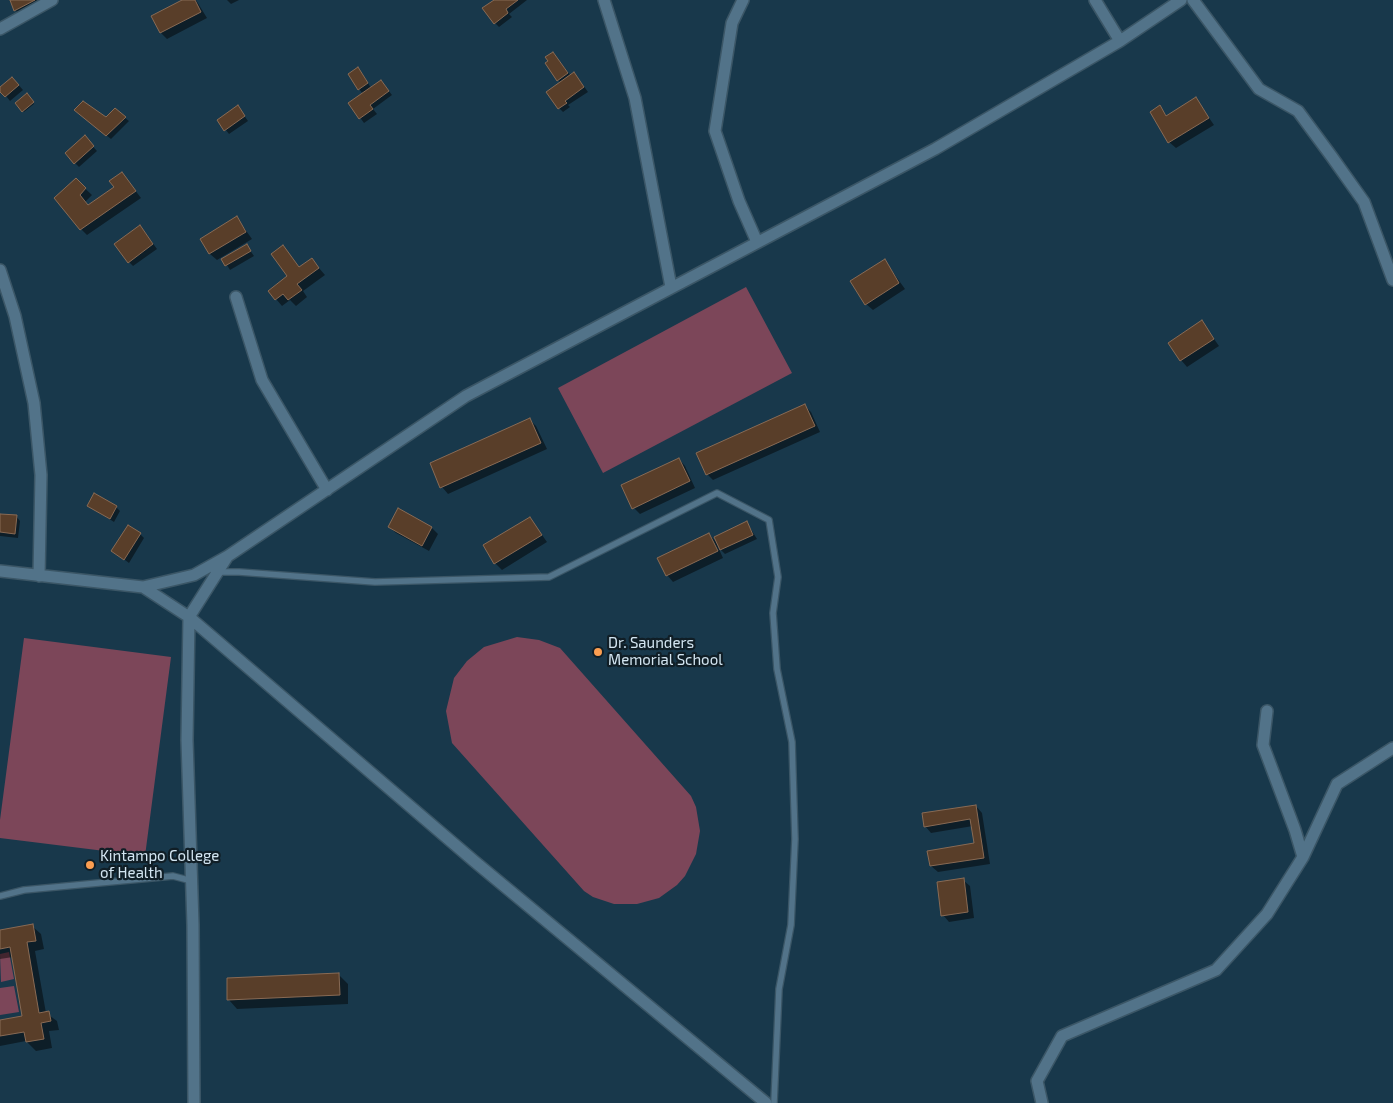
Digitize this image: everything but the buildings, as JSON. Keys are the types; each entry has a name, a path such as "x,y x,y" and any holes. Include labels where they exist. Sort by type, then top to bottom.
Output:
{"street":[{"path":"0,29 52,0"},
{"path":"604,0 635,98 672,287"},
{"path":"743,0 732,23 715,131 739,201 757,242"},
{"path":"1095,0 1120,41"},
{"path":"0,571 143,587 194,575 228,556 466,396 935,150 1120,41 1181,0"},
{"path":"1192,0 1259,89 1298,111 1322,142 1364,202 1393,280"},
{"path":"0,270 15,316 34,403 41,474 39,576"},
{"path":"236,297 262,380 327,490"},
{"path":"194,1103 192,881 187,740 189,617 228,556"},
{"path":"143,587 189,617 467,855 766,1103"},
{"path":"1267,710 1262,745 1295,830 1303,857"},
{"path":"1042,1103 1037,1081 1062,1036 1216,970 1268,914 1303,857 1337,784 1393,748"}],"lane":[{"path":"217,572 375,582 549,577 717,494 769,520 778,577 772,613 777,669 792,742 796,839 791,925 780,989 774,1103"},
{"path":"0,896 24,890 173,876 192,881"}],"shaded area":[{"path":"746,287 792,373 603,473 558,388"},
{"path":"517,637 539,640 560,648 691,796 696,807 700,831 696,854 685,876 677,885 659,898 637,904 614,904 593,897 584,891 452,743 446,711 454,678 467,661 484,647"},
{"path":"24,638 171,657 145,856 0,838 0,820"},
{"path":"9,952 14,979 1,982 0,954"},
{"path":"14,986 19,1012 0,1015 0,988"}],"place":[{"name":"Dr. Saunders Memorial School","path":"598,652"},
{"name":"Kintampo College of Health","path":"90,865"}]}
